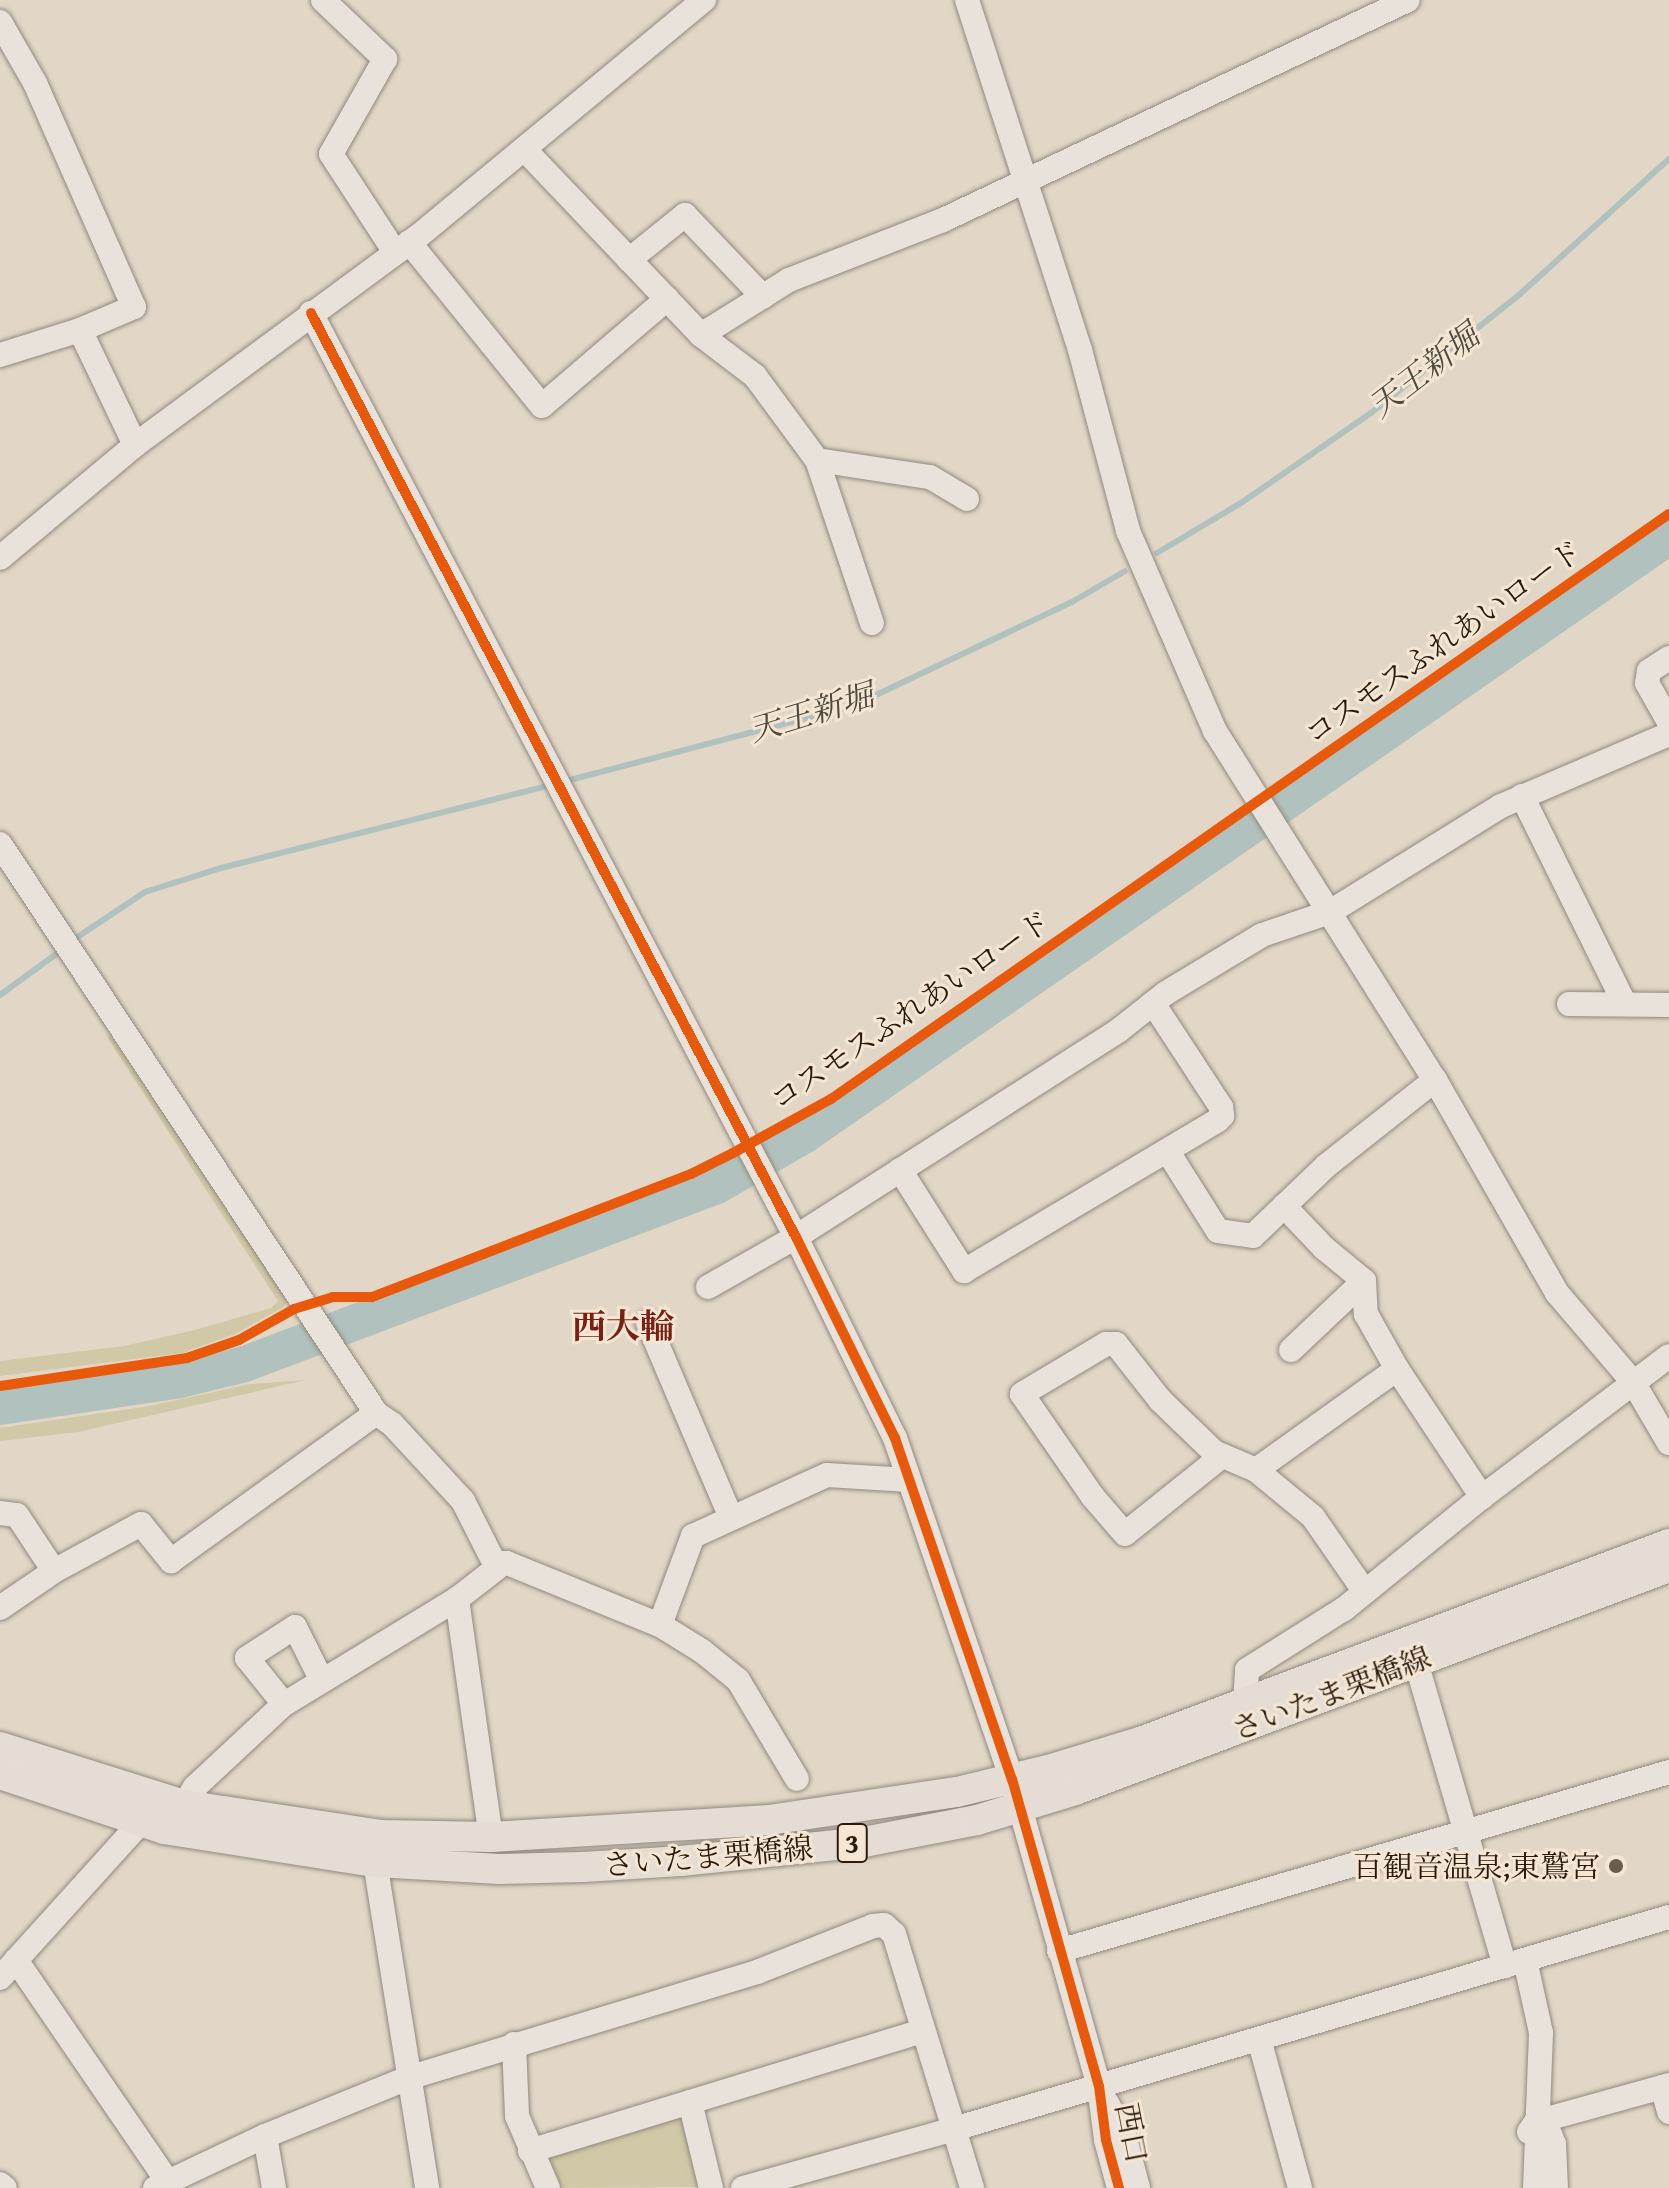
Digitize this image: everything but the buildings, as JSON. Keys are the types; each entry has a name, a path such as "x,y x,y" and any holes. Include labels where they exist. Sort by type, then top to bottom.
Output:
{"main road":[{"name":"さいたま栗橋線","path":"0,1774 164,1829 378,1849 491,1837 769,1820 957,1792 1143,1741 1669,1544"},
{"name":"さいたま栗橋線","path":"0,1747 184,1805 378,1849 500,1869 681,1861 864,1842 1020,1808 1669,1567"}],"street":[{"path":"323,0 385,59 331,154 402,247 542,406 667,299"},
{"path":"0,558 135,445 402,247 704,0"},
{"path":"967,0 1080,350 1128,531 1201,702 1261,807 1435,1080 1557,1293 1633,1382 1669,1443"},
{"path":"701,335 789,280 943,220 1408,0"},
{"path":"0,22 35,83 134,307 80,330 0,355"},
{"path":"524,149 701,335 755,376 817,460 872,623"},
{"path":"629,260 685,215 763,297"},
{"path":"311,313 796,1237 895,1438 1012,1779 1099,2086"},
{"path":"80,330 135,445"},
{"path":"817,460 930,477 967,499"},
{"path":"1669,658 1649,671 1647,683 1669,722"},
{"path":"708,1287 796,1237 1262,935 1330,912 1522,796 1669,734"},
{"path":"1522,796 1624,1002"},
{"path":"0,844 376,1413 392,1424 463,1501 497,1568 457,1599 284,1704 195,1787 184,1805"},
{"path":"1569,1004 1624,1002 1669,1005"},
{"path":"900,1170 964,1271 1218,1120 1223,1112 1153,1003"},
{"path":"1168,1152 1218,1231 1253,1236 1326,1166 1435,1080"},
{"path":"1284,1206 1324,1248 1364,1281 1366,1314 1397,1369 1482,1497"},
{"path":"1291,1350 1364,1281"},
{"path":"648,1323 731,1518"},
{"path":"1222,1456 1125,1534 1093,1497 1022,1394 1106,1344 1116,1344 1160,1400 1222,1456 1256,1470 1313,1517 1365,1592"},
{"path":"1245,1701 1247,1670 1365,1592 1482,1497 1669,1356"},
{"path":"1256,1470 1397,1369"},
{"path":"0,1608 54,1571 141,1524 171,1561 376,1413"},
{"path":"660,1625 693,1536 827,1475 909,1480"},
{"path":"0,1513 17,1515 54,1571"},
{"path":"495,1563 507,1563 660,1625 738,1680 797,1779"},
{"path":"457,1599 491,1837"},
{"path":"284,1704 247,1658 295,1627 321,1679"},
{"path":"1416,1662 1467,1831 1541,2033 1535,2188"},
{"path":"1059,1951 1669,1772"},
{"path":"141,1822 8,1969 162,2185 265,2136 408,2078 757,1972 873,1926 884,1925 894,1934 972,2188"},
{"path":"378,1849 420,2182 442,2188"},
{"path":"743,2188 954,2129 1669,1917"},
{"path":"530,2151 923,2031"},
{"path":"1259,2039 1300,2188"},
{"path":"514,2044 517,2116 548,2188"},
{"name":"西口","path":"1099,2086 1106,2140 1119,2188"},
{"name":"西口","path":"1099,2086 1124,2135 1138,2188"},
{"path":"1519,2188 1523,2140 1536,2122 1666,2086 1669,2112"},
{"path":"690,2102 711,2188"},
{"path":"1536,2122 1550,2134 1554,2144 1556,2188"},
{"path":"265,2136 274,2188"},
{"path":"0,2184 5,2188"}],"shaded area":[{"path":"115,1033 290,1300 282,1308 235,1334 182,1353 0,1376 0,1361 124,1346 271,1308 278,1301 107,1037"},
{"path":"306,1380 78,1432 0,1441 0,1428 150,1406 250,1384"},
{"path":"675,2116 687,2121 701,2179 695,2187 562,2188 547,2156"}],"waterway":[{"name":"天王新堀","path":"1157,553 1241,503 1371,413 1520,294 1669,159"},
{"path":"0,1407 180,1380 245,1364 717,1186 805,1135 1669,537"},
{"name":"天王新堀","path":"570,780 855,705 1072,602 1125,571"},
{"name":"天王新堀","path":"76,938 145,892 221,868 547,786"},
{"name":"天王新堀","path":"0,995 59,952"}],"cycle path":[{"path":"311,313 796,1237 895,1438 1012,1779 1099,2086 1106,2140 1119,2188"},
{"name":"コスモスふれあいロード","path":"0,1386 187,1358 239,1340 294,1309 333,1297 372,1297 691,1174 733,1153 831,1099 1669,514"}],"place":[{"name":"百観音温泉;東鷲宮","path":"1616,1866"}],"district":[{"name":"西大輪","path":"623,1326"}]}
